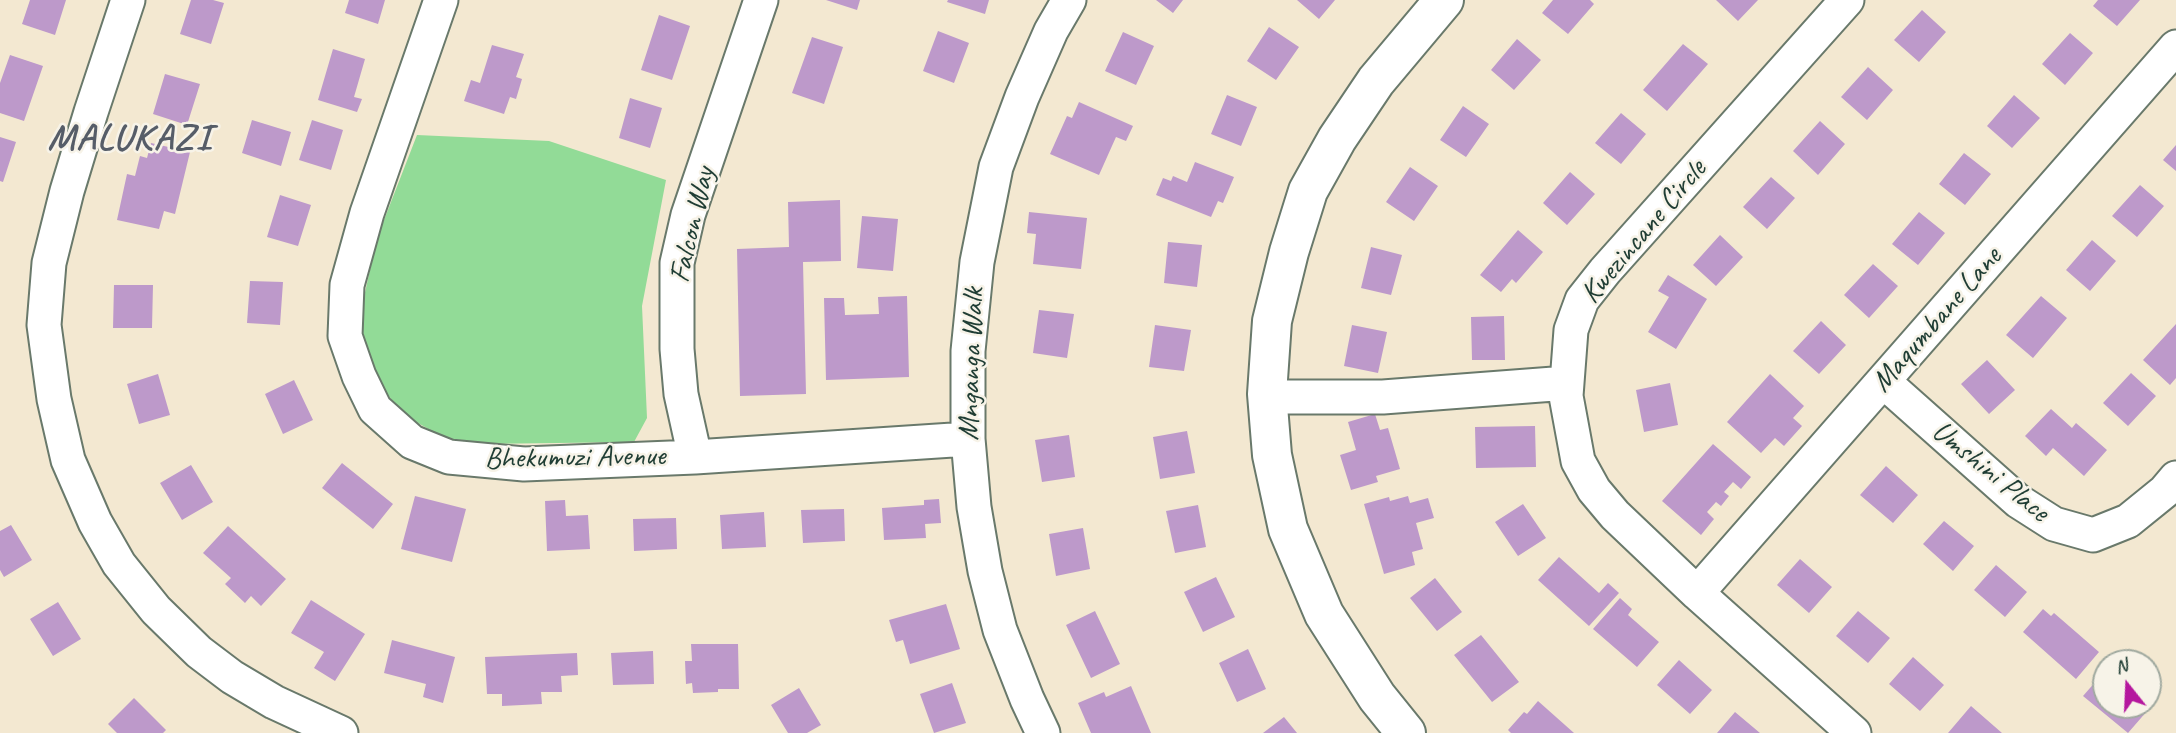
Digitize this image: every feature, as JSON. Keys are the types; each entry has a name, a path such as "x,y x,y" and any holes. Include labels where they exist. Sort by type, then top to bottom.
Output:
{"street":[{"path":"128,0 67,191 49,263 44,325 54,398 68,460 94,522 119,564 156,610 199,652 232,677 274,702 341,733"},
{"name":"Bhekumuzi Avenue","path":"440,0 367,213 347,285 345,336 359,376 375,409 412,442 449,457 524,464 695,457 968,439"},
{"name":"Falcon Way","path":"695,457 681,394 677,349 677,263 688,215 761,0"},
{"name":"Mnganga Walk","path":"1043,733 1000,630 985,571 974,507 968,439 968,351 977,262 996,167 1022,97 1051,31 1069,0"},
{"path":"1406,733 1377,697 1324,614 1288,530 1272,455 1268,394 1272,321 1308,191 1337,139 1376,81 1444,0"},
{"name":"Kwezincane Circle","path":"1847,0 1582,300 1571,330 1566,396 1578,461 1594,490 1615,515 1697,593 1854,733"},
{"name":"Maqumbane Lane","path":"1697,593 2176,47"},
{"name":"Umshini Place","path":"1882,382 2018,501 2054,524 2092,534 2128,521 2165,491 2176,478"},
{"path":"1268,394 1280,397 1384,397 1567,383"}],"green space":[{"path":"417,135 549,141 666,180 642,306 647,418 634,442 480,444 453,440 416,422 386,393 374,373 366,351 362,306 377,238"}],"building":[{"path":"30,0 66,0 55,35 22,24"},
{"path":"191,0 224,3 211,44 180,34"},
{"path":"349,0 385,0 378,24 345,13"},
{"path":"826,0 860,0 857,10"},
{"path":"989,0 985,14 947,2"},
{"path":"1156,0 1183,0 1173,13"},
{"path":"1297,0 1335,0 1319,19"},
{"path":"1553,0 1590,0 1594,4 1568,34 1542,13"},
{"path":"1716,0 1758,0 1738,21"},
{"path":"2098,0 2140,0 2117,26 2093,6"},
{"path":"1922,10 1946,32 1919,62 1894,40"},
{"path":"659,15 690,26 672,80 641,70"},
{"path":"1269,27 1299,47 1276,80 1247,61"},
{"path":"938,31 969,43 954,83 923,71"},
{"path":"1123,32 1154,46 1136,85 1105,71"},
{"path":"2070,33 2093,53 2065,85 2042,64"},
{"path":"812,37 843,47 824,104 792,93"},
{"path":"1517,39 1541,60 1514,90 1491,70"},
{"path":"1683,44 1708,64 1667,111 1643,90"},
{"path":"492,45 524,54 516,77 522,79 516,99 510,97 504,114 464,101 471,80 480,83"},
{"path":"333,49 365,59 354,97 362,99 357,112 318,100"},
{"path":"10,55 43,66 24,121 0,113 0,83"},
{"path":"1868,67 1893,90 1867,120 1841,97"},
{"path":"165,74 200,84 187,125 153,114"},
{"path":"1227,95 1257,107 1241,146 1211,134"},
{"path":"2014,95 2040,118 2012,148 1987,126"},
{"path":"630,98 662,108 650,148 619,138"},
{"path":"1079,102 1133,126 1126,141 1116,137 1099,175 1050,154 1067,116 1072,118"},
{"path":"1463,106 1489,124 1466,157 1440,140"},
{"path":"1621,113 1646,134 1621,164 1595,143"},
{"path":"252,120 291,132 281,166 242,153"},
{"path":"312,120 343,130 331,170 299,160"},
{"path":"1820,121 1845,144 1818,175 1793,151"},
{"path":"0,137 16,142 3,182 0,181"},
{"path":"151,143 190,152 175,214 164,211 159,229 117,220 127,174 135,176 140,156 147,158"},
{"path":"2176,145 2176,171 2163,160"},
{"path":"1964,153 1991,174 1965,205 1939,184"},
{"path":"1195,162 1234,177 1223,203 1218,201 1211,217 1156,195 1163,178 1171,181 1173,176 1187,182"},
{"path":"1410,167 1438,186 1414,221 1386,202"},
{"path":"1570,172 1595,194 1567,225 1543,203"},
{"path":"1771,177 1795,198 1767,229 1743,207"},
{"path":"2140,185 2164,206 2137,237 2112,216"},
{"path":"280,195 311,205 298,246 267,237"},
{"path":"840,200 841,261 803,262 806,394 740,396 737,249 789,247 788,202"},
{"path":"1029,212 1087,218 1081,269 1033,264 1036,234 1027,233"},
{"path":"1919,212 1945,233 1918,265 1892,244"},
{"path":"862,216 898,219 893,271 857,268"},
{"path":"1518,230 1543,252 1516,283 1512,279 1501,292 1480,275"},
{"path":"1720,235 1743,257 1716,286 1693,265"},
{"path":"2092,240 2116,261 2090,291 2066,270"},
{"path":"1168,242 1202,245 1197,287 1164,283"},
{"path":"1371,247 1402,255 1391,295 1361,288"},
{"path":"1873,264 1898,286 1869,318 1844,295"},
{"path":"1668,275 1707,299 1676,349 1648,332 1669,297 1658,291"},
{"path":"250,281 283,282 280,325 247,323"},
{"path":"114,285 153,285 152,328 113,328"},
{"path":"907,296 909,377 826,380 824,298 844,298 845,315 879,314 878,297"},
{"path":"2041,296 2067,318 2033,358 2006,335"},
{"path":"1039,310 1074,314 1067,358 1033,353"},
{"path":"1504,316 1505,360 1472,360 1471,317"},
{"path":"1821,321 1846,345 1819,374 1793,351"},
{"path":"2176,324 2176,378 2170,385 2143,360"},
{"path":"1155,325 1191,330 1184,371 1149,367"},
{"path":"1352,325 1387,332 1378,373 1344,366"},
{"path":"1987,360 2015,390 1989,414 1961,384"},
{"path":"2131,373 2156,396 2128,426 2103,403"},
{"path":"158,374 170,415 139,424 127,384"},
{"path":"1770,374 1804,406 1793,418 1802,426 1784,446 1775,438 1761,453 1727,422"},
{"path":"294,380 313,420 283,434 265,394"},
{"path":"1670,383 1678,425 1644,432 1636,390"},
{"path":"2051,409 2072,428 2076,423 2107,450 2084,476 2053,448 2046,456 2025,436"},
{"path":"1375,414 1380,430 1388,428 1400,469 1376,476 1378,482 1351,490 1340,455 1356,450 1348,422"},
{"path":"1535,426 1536,467 1476,468 1475,427"},
{"path":"1187,431 1195,473 1160,479 1153,437"},
{"path":"1069,435 1075,477 1042,482 1035,440"},
{"path":"1713,444 1751,477 1741,489 1733,482 1724,492 1729,496 1721,506 1716,502 1707,512 1714,519 1701,535 1662,501"},
{"path":"342,463 393,504 373,529 322,488"},
{"path":"191,465 213,502 182,520 160,483"},
{"path":"1886,466 1918,495 1893,523 1860,495"},
{"path":"415,496 466,509 452,562 401,549"},
{"path":"1408,496 1410,503 1428,498 1434,518 1416,523 1423,549 1412,552 1415,565 1384,574 1364,504 1389,497 1390,501"},
{"path":"939,499 941,523 925,524 926,538 884,540 882,508 924,505 924,500"},
{"path":"565,500 566,516 588,515 590,549 547,551 545,501"},
{"path":"1523,504 1546,538 1518,556 1495,522"},
{"path":"1198,505 1206,547 1175,553 1166,511"},
{"path":"844,509 845,541 803,543 801,510"},
{"path":"764,512 766,547 722,549 720,515"},
{"path":"676,518 677,549 634,551 633,519"},
{"path":"1944,521 1974,546 1953,571 1923,544"},
{"path":"11,525 32,560 4,577 0,570 0,531"},
{"path":"228,526 286,579 261,606 251,596 245,603 225,584 231,578 203,553"},
{"path":"1083,528 1090,569 1056,576 1049,534"},
{"path":"1559,557 1599,593 1608,583 1619,593 1589,626 1538,580"},
{"path":"1800,559 1832,587 1809,613 1777,585"},
{"path":"1996,565 2027,592 2005,617 1974,590"},
{"path":"1216,577 1235,617 1203,632 1184,592"},
{"path":"1435,578 1462,612 1437,631 1410,598"},
{"path":"1620,598 1632,609 1628,615 1659,642 1637,667 1593,629"},
{"path":"311,600 365,634 335,681 314,668 324,652 291,633"},
{"path":"58,602 81,639 53,656 30,619"},
{"path":"946,604 960,649 910,664 903,640 896,642 889,620"},
{"path":"2043,609 2051,616 2054,613 2096,649 2092,649 2092,660 2076,679 2023,632"},
{"path":"1095,611 1120,664 1091,678 1066,625"},
{"path":"1858,611 1890,638 1868,663 1836,636"},
{"path":"1481,635 1519,682 1492,702 1454,655"},
{"path":"392,640 455,657 443,703 423,697 426,684 384,673"},
{"path":"691,644 738,644 739,689 693,693 692,683 686,684 685,661 692,661"},
{"path":"1248,649 1266,689 1237,702 1219,663"},
{"path":"653,651 654,684 613,685 611,653"},
{"path":"577,653 578,675 561,676 562,692 541,692 542,704 502,706 502,694 487,694 485,657"},
{"path":"1913,657 1944,685 1920,711 1889,684"},
{"path":"1679,660 1712,690 1690,714 1657,685"},
{"path":"952,683 966,723 934,733 920,694"},
{"path":"1131,686 1151,733 1091,733 1078,703 1104,692 1106,697"},
{"path":"2092,686 2092,703 2083,696"},
{"path":"799,688 821,725 807,733 788,733 771,705"},
{"path":"134,698 166,730 163,733 117,733 108,724"},
{"path":"1538,701 1574,733 1511,733 1508,730"},
{"path":"1971,706 2002,733 1948,733"},
{"path":"1735,712 1760,733 1717,733"},
{"path":"1284,717 1297,733 1263,733"},
{"path":"2111,719 2140,719 2128,733"}],"district":[{"name":"MALUKAZI","path":"130,139"}]}
